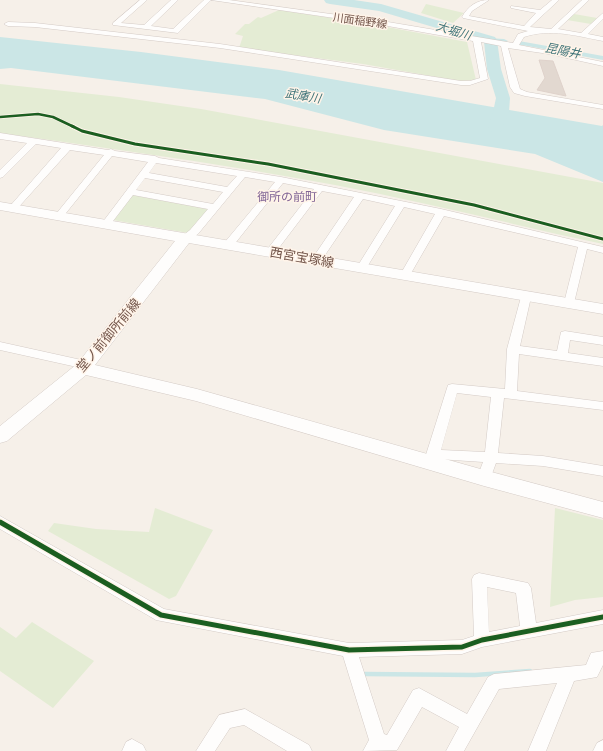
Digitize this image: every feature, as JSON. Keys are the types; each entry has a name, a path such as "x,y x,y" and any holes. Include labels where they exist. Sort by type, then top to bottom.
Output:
{"street":[{"path":"144,0 115,24 175,31 208,0"},
{"path":"145,28 176,0"},
{"name":"川面稲野線","path":"214,0 382,23 603,64"},
{"path":"486,0 470,10 465,17 559,39"},
{"path":"514,47 521,36 527,31 530,22 556,0"},
{"path":"552,30 586,0"},
{"path":"513,7 541,12"},
{"path":"582,36 603,15"},
{"path":"8,24 35,25 220,46 461,83 470,83 484,79 478,41"},
{"path":"527,31 552,30 603,39"},
{"path":"503,45 514,87 517,91 525,94 603,107"},
{"path":"0,136 111,152 281,180 441,212 603,250"},
{"path":"0,175 34,141"},
{"path":"4,207 68,146"},
{"path":"59,216 111,152"},
{"path":"107,223 155,159"},
{"path":"186,237 194,232 243,174"},
{"path":"143,175 228,190"},
{"path":"229,244 281,180"},
{"path":"271,252 320,188"},
{"path":"130,192 214,207"},
{"path":"318,259 360,196"},
{"path":"362,267 401,204"},
{"name":"西宮宝塚線","path":"4,207 107,223 318,259 526,297 603,309"},
{"path":"405,275 441,212"},
{"name":"堂ノ前御所前線","path":"0,436 84,366 186,237"},
{"path":"569,304 583,246"},
{"path":"511,394 513,350 526,297"},
{"path":"562,356 565,335 603,341"},
{"path":"0,346 197,395 432,458 484,478 603,510"},
{"path":"513,350 603,362"},
{"path":"432,458 452,388 603,406"},
{"path":"484,478 491,458 498,393"},
{"path":"432,458 491,458 544,461 603,471"},
{"path":"0,522 161,615 349,650 462,647 482,640 603,617"},
{"path":"482,640 479,579 523,588 529,631"},
{"path":"349,650 384,747"},
{"path":"456,751 494,682 591,672 598,658 603,658"},
{"path":"537,751 568,675"},
{"path":"384,747 419,696 470,725"},
{"path":"205,751 225,721 244,717 303,751"},
{"path":"131,751 132,748 137,751"}],"green space":[{"path":"426,4 464,13 453,23 421,13"},
{"path":"279,10 371,24 467,42 476,80 459,81 363,64 239,48 243,36 235,34 245,24 249,24 258,17 261,18"},
{"path":"574,14 597,18 591,24 567,20"},
{"path":"0,84 119,97 201,109 603,183 603,244 402,199 293,177 0,133"},
{"path":"132,195 208,209 188,233 113,220"},
{"path":"155,508 213,530 176,596 169,599 48,531 54,523 96,529 149,532"},
{"path":"555,508 603,520 603,597 575,600 550,607"},
{"path":"32,622 94,661 53,708 0,671 0,627 16,638"}],"water":[{"name":"武庫川","path":"0,37 141,52 279,70 603,125 603,182 535,154 384,130 265,99 11,68 0,69"}],"building":[{"path":"539,60 553,61 566,96 537,90 545,78"}],"waterway":[{"name":"大堀川","path":"330,0 381,8 490,40 494,69 503,98 501,112 496,128"},
{"name":"昆陽井","path":"490,40 504,41"},
{"name":"昆陽井","path":"522,43 603,58"},
{"path":"365,674 475,675 530,671"}],"cycle path":[{"path":"0,117 38,114 53,117 82,131 135,144 268,164 474,205 603,239"},
{"path":"0,522 161,615 349,650 462,647 482,640 603,617"}],"district":[{"name":"御所の前町","path":"287,196"}]}
